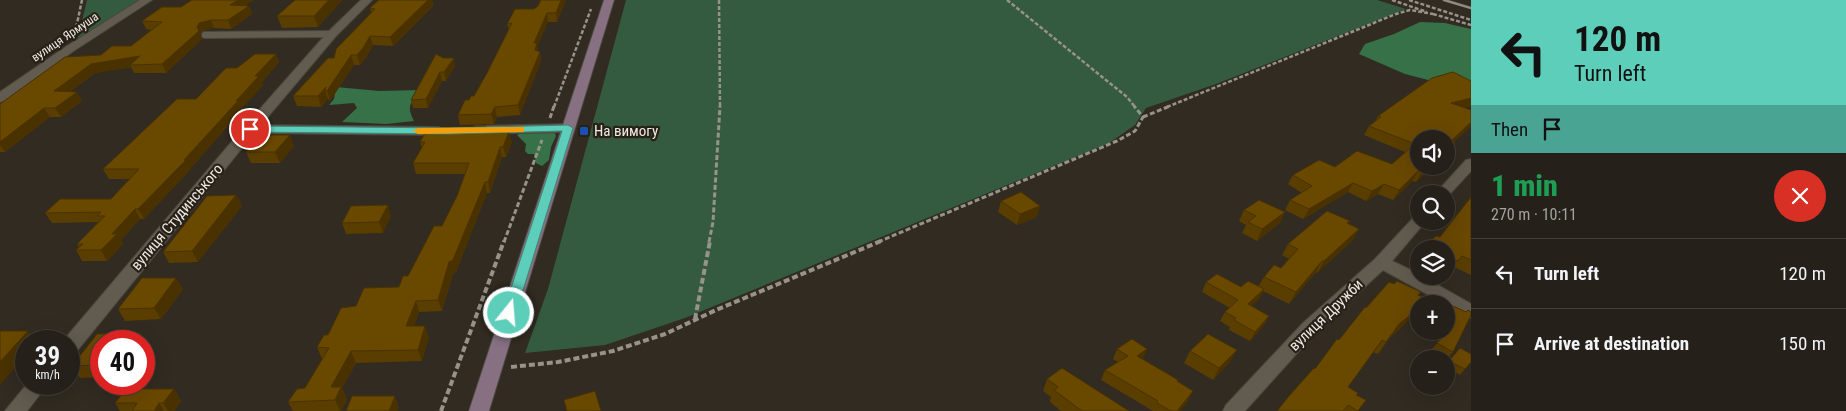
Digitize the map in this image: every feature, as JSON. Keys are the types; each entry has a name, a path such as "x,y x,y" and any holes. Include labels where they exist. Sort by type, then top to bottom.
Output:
{"street":[{"name":"вулиця Ярмуша","path":"0,98 71,48 147,0"},
{"name":"вулиця Студинського","path":"80,334 250,129 332,34 367,0"},
{"path":"479,411 609,0"},
{"path":"1450,185 1471,163"},
{"name":"вулиця Дружби","path":"1233,411 1309,328 1381,263 1410,230"},
{"path":"1381,263 1407,275 1471,312"},
{"path":"15,411 29,395"}],"lane":[{"path":"205,35 332,34"},
{"path":"467,130 568,128"},
{"path":"250,129 448,131"}],"path":[{"path":"71,48 82,0"},
{"path":"441,411 594,0"},
{"path":"695,320 713,222 720,121 719,0"},
{"path":"1007,0 1127,97 1143,117"},
{"path":"1392,0 1471,25"},
{"path":"1409,0 1471,20"},
{"path":"493,366 520,367 613,352 665,334 927,220 1117,142 1135,131 1143,117 1396,14 1410,10 1432,14"}],"green space":[{"path":"87,0 143,0 77,41"},
{"path":"626,0 1377,0 1406,9 1216,84 1146,108 1135,125 1109,143 685,318 605,345 525,353 548,289"},
{"path":"1420,22 1445,23 1471,29 1471,91 1405,74 1359,54 1365,44"},
{"path":"336,87 379,91 422,90 410,105 414,121 386,124 342,122 357,108 354,103 329,105 334,99"},
{"path":"554,131 556,136 551,147 549,160 542,166 536,163 534,154 528,154 525,151 526,144 517,135 524,132"}],"building":[{"path":"192,0 238,0 230,5 249,6 228,20 211,20 199,23 197,27 199,31 162,64 130,65 140,56 91,64 54,91 77,92 55,108 44,108 0,142 0,104 65,57 101,55 112,46 131,46 162,22 142,21 162,7 181,7"},
{"path":"295,0 329,0 314,16 277,16"},
{"path":"379,0 428,0 390,37 370,36 357,55 351,55 327,91 325,90 326,87 318,96 293,96 328,58 334,58 336,49 375,9 370,8"},
{"path":"541,0 561,0 556,13 547,13 534,43 537,43 535,50 540,52 518,105 495,107 491,114 458,115 465,100 469,100 471,96 474,96 487,73 512,23 507,24 515,9 534,9"},
{"path":"255,54 276,54 255,76 259,76 236,101 238,101 184,160 186,160 138,209 135,209 112,234 117,234 101,250 76,250 83,244 77,244 105,216 97,216 101,212 45,213 60,199 111,199 139,169 103,169 177,99 196,99 226,68 237,68"},
{"path":"436,54 443,58 454,58 444,72 440,72 426,99 411,100"},
{"path":"1453,72 1471,81 1471,98 1451,103 1471,110 1471,122 1455,137 1455,130 1410,130 1410,142 1369,126 1381,117 1378,116 1432,78"},
{"path":"486,126 483,132 509,132 503,147 500,147 488,182 485,182 453,260 449,262 438,300 416,301 406,326 425,326 418,350 351,351 331,387 341,387 335,400 288,402 297,389 305,388 329,348 317,347 324,335 328,335 341,308 356,306 364,288 399,287 403,276 408,276 434,226 442,226 457,196 469,163 413,163 425,142 420,142 428,128"},
{"path":"262,135 290,135 275,152 246,152"},
{"path":"1410,148 1410,175 1414,175 1399,190 1384,184 1372,191 1353,183 1309,209 1290,200 1312,186 1293,175 1319,160 1335,167 1357,151 1392,164"},
{"path":"1021,192 1040,206 1020,214 1001,201"},
{"path":"236,195 192,251 163,252 207,196"},
{"path":"1471,197 1471,260 1462,256 1458,261 1455,260 1455,240 1432,240 1436,236 1440,237 1445,230 1455,230 1455,218"},
{"path":"1259,200 1285,212 1262,229 1248,222 1256,216 1244,210"},
{"path":"388,205 379,222 342,223 351,206"},
{"path":"1327,211 1350,221 1347,223 1359,229 1322,261 1296,292 1264,277 1274,265 1281,268 1298,249 1288,244"},
{"path":"1217,274 1241,287 1248,281 1264,289 1248,304 1269,316 1255,332 1234,320 1236,318 1225,312 1238,300 1206,282"},
{"path":"142,278 176,278 154,308 118,309"},
{"path":"1397,281 1421,292 1418,295 1410,295 1410,315 1399,324 1386,342 1382,340 1348,387 1358,393 1356,395 1366,400 1358,411 1348,405 1343,411 1277,411 1315,369 1337,339 1339,340 1365,307 1389,282 1394,284"},
{"path":"1455,307 1466,312 1468,310 1471,312 1454,350 1449,350 1437,343 1440,340 1455,340"},
{"path":"0,331 15,331 15,345 0,362"},
{"path":"1208,334 1237,350 1219,368 1190,351"},
{"path":"1132,339 1147,349 1137,356 1193,391 1177,411 1171,411 1157,403 1158,401 1105,370 1128,356 1117,349"},
{"path":"90,343 90,365 80,366 80,356"},
{"path":"1460,348 1471,354 1471,362 1465,369 1455,364 1455,354"},
{"path":"1062,368 1129,411 1082,411 1054,390 1058,387 1047,379"},
{"path":"155,389 174,389 163,403 159,403 154,411 132,411 137,403 115,403 121,395 155,395"},
{"path":"595,391 601,411 567,411 564,400"},
{"path":"352,396 395,396 389,411 346,411"}],"railway":[{"path":"1444,0 1471,8"}],"slow traffic":[{"path":"418,131 520,130"}],"place":[{"name":"На вимогу","path":"584,131"}],"route":[{"path":"250,129 448,131 568,128 509,313"}]}
